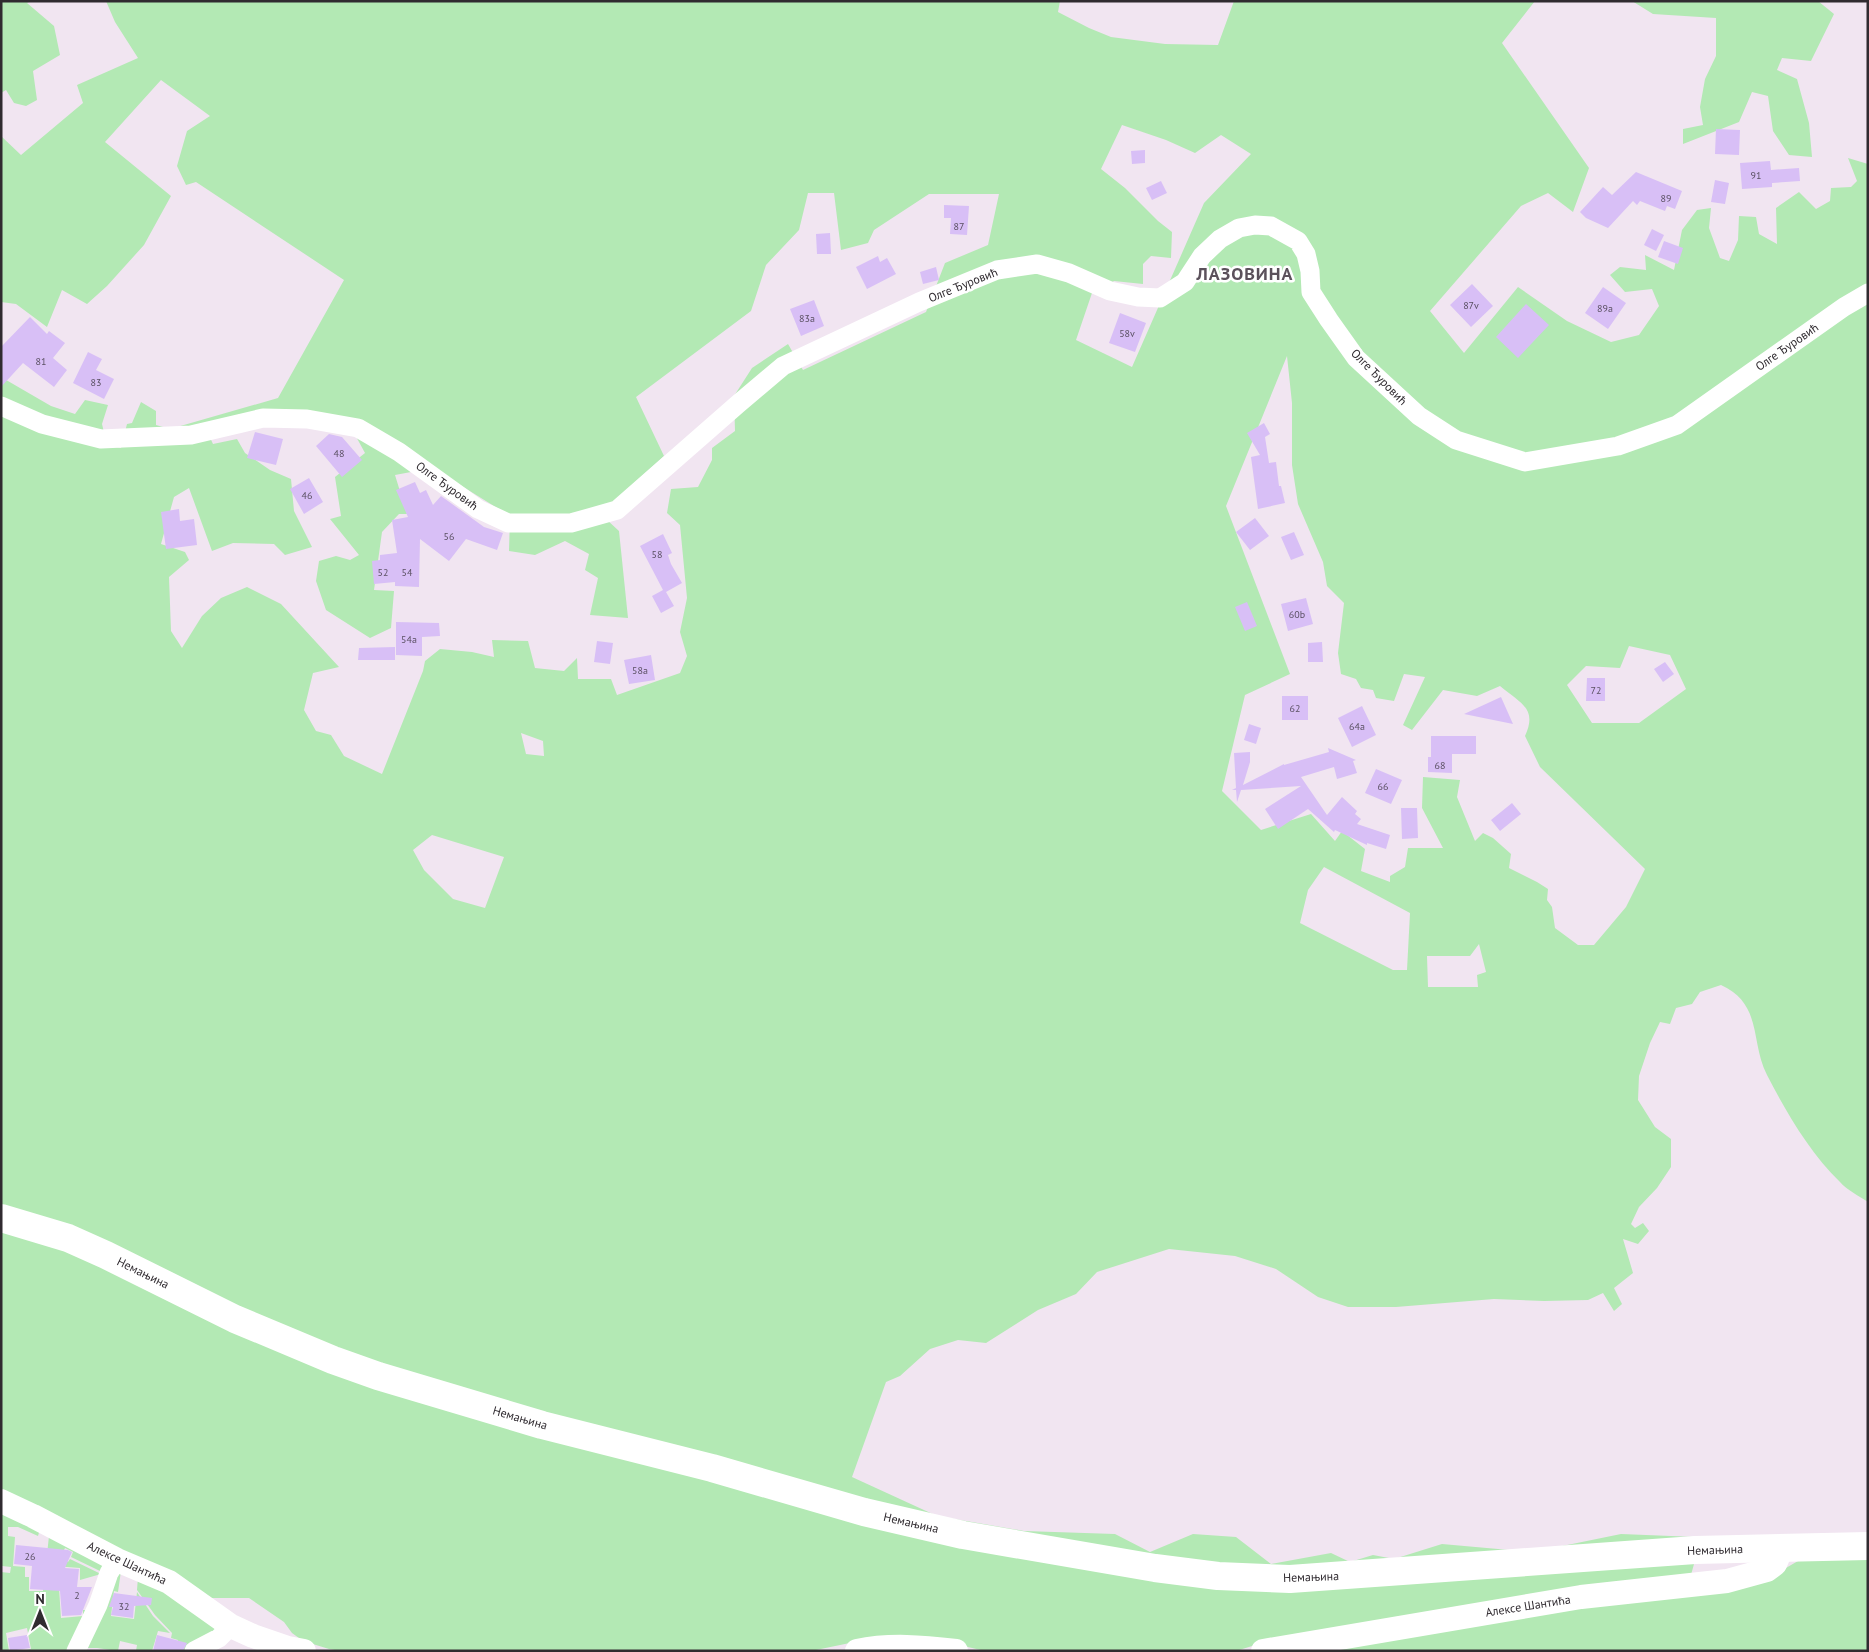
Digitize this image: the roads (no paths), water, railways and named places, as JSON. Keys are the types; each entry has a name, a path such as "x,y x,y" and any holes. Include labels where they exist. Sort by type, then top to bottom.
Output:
{"main road":[{"name":"Немањина","path":"1,1218 68,1238 236,1319 333,1360 378,1376 542,1425 712,1468 864,1512 963,1535 1155,1568 1218,1576 1290,1579 1695,1550 1868,1546"}],"street":[{"name":"Олге Ђуровић","path":"1,406 42,424 101,439 192,435 263,418 307,418 358,428 399,452 478,509 508,523 571,523 617,510 783,366 910,306 997,270 1037,264 1068,273 1110,291 1138,297 1160,298 1185,282 1202,256 1220,239 1239,228 1255,225 1271,226 1298,241 1306,254 1310,271 1311,292 1356,358 1419,416 1456,440 1525,462 1618,446 1677,425 1844,306 1868,293"},
{"name":"Алексе Шантића","path":"1,1501 117,1560 168,1582 231,1626 288,1648 304,1651"},
{"name":"Алексе Шантића","path":"1263,1651 1581,1597 1727,1581 1767,1570 1775,1564 1782,1548"},
{"path":"76,1651 98,1606 109,1573 117,1560"},
{"path":"194,1651 219,1638 231,1626"},
{"path":"857,1651 886,1647 917,1646 956,1651"}],"district":[{"name":"ЛАЗОВИНА","path":"1245,274"}]}
